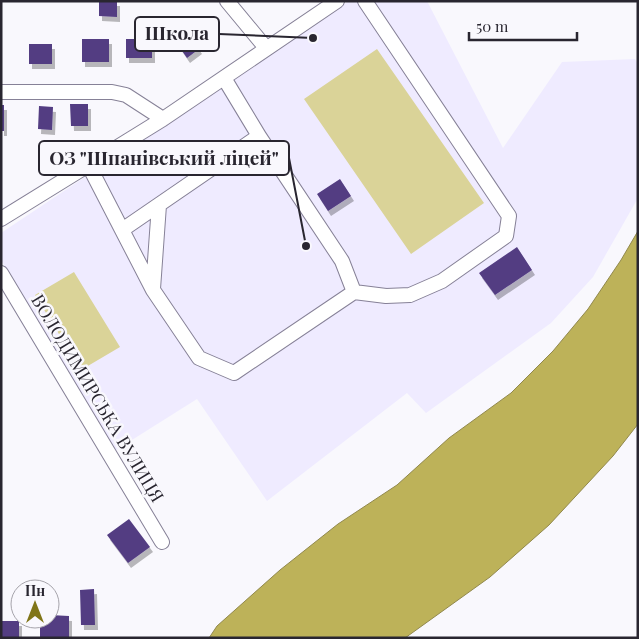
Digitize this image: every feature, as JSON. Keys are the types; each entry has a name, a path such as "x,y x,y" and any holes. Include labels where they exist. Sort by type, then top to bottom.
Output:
{"street":[{"path":"226,1 266,48"},
{"path":"1,219 163,119 337,1"},
{"path":"89,166 153,290 199,358 234,373 354,292 386,296 410,295 442,281 506,236 509,216 365,1"},
{"path":"224,78 259,136 342,261 354,292"},
{"path":"1,92 112,92 126,95 163,119"},
{"path":"122,230 259,136"},
{"path":"153,290 159,205"},
{"name":"ВОЛОДИМИРСЬКА ВУЛИЦЯ","path":"1,273 162,542"}],"shaded area":[{"path":"349,1 427,1 503,148 562,62 635,59 638,64 638,198 593,277 551,323 426,413 407,393 267,501 197,399 116,450 1,260 1,233"},
{"path":"377,49 484,203 411,254 304,99"},
{"path":"638,231 638,424 613,456 549,525 490,577 405,638 209,638 217,626 280,570 338,524 397,485 449,438 511,393 553,351 588,309"},
{"path":"74,272 120,347 81,370 35,295"}],"building":[{"path":"99,1 117,1 117,17 99,16"},
{"path":"190,36 199,49 187,58 178,45"},
{"path":"82,39 109,39 109,62 82,62"},
{"path":"126,39 152,39 152,58 126,58"},
{"path":"29,44 52,44 52,64 29,64"},
{"path":"70,104 88,104 88,126 71,126"},
{"path":"1,105 4,105 4,131 1,131"},
{"path":"39,106 53,107 52,130 38,129"},
{"path":"340,179 351,196 328,211 317,194"},
{"path":"517,247 532,270 495,295 479,273"},
{"path":"129,519 150,547 128,563 107,535"},
{"path":"94,589 95,625 81,625 80,590"},
{"path":"60,616 69,616 69,638 40,638 40,629 60,629"},
{"path":"1,621 10,621 10,629 19,629 19,638 1,638"}],"place":[{"name":"Школа","path":"313,38"},
{"name":"ОЗ \"Шпанівський ліцей\"","path":"306,246"}]}
